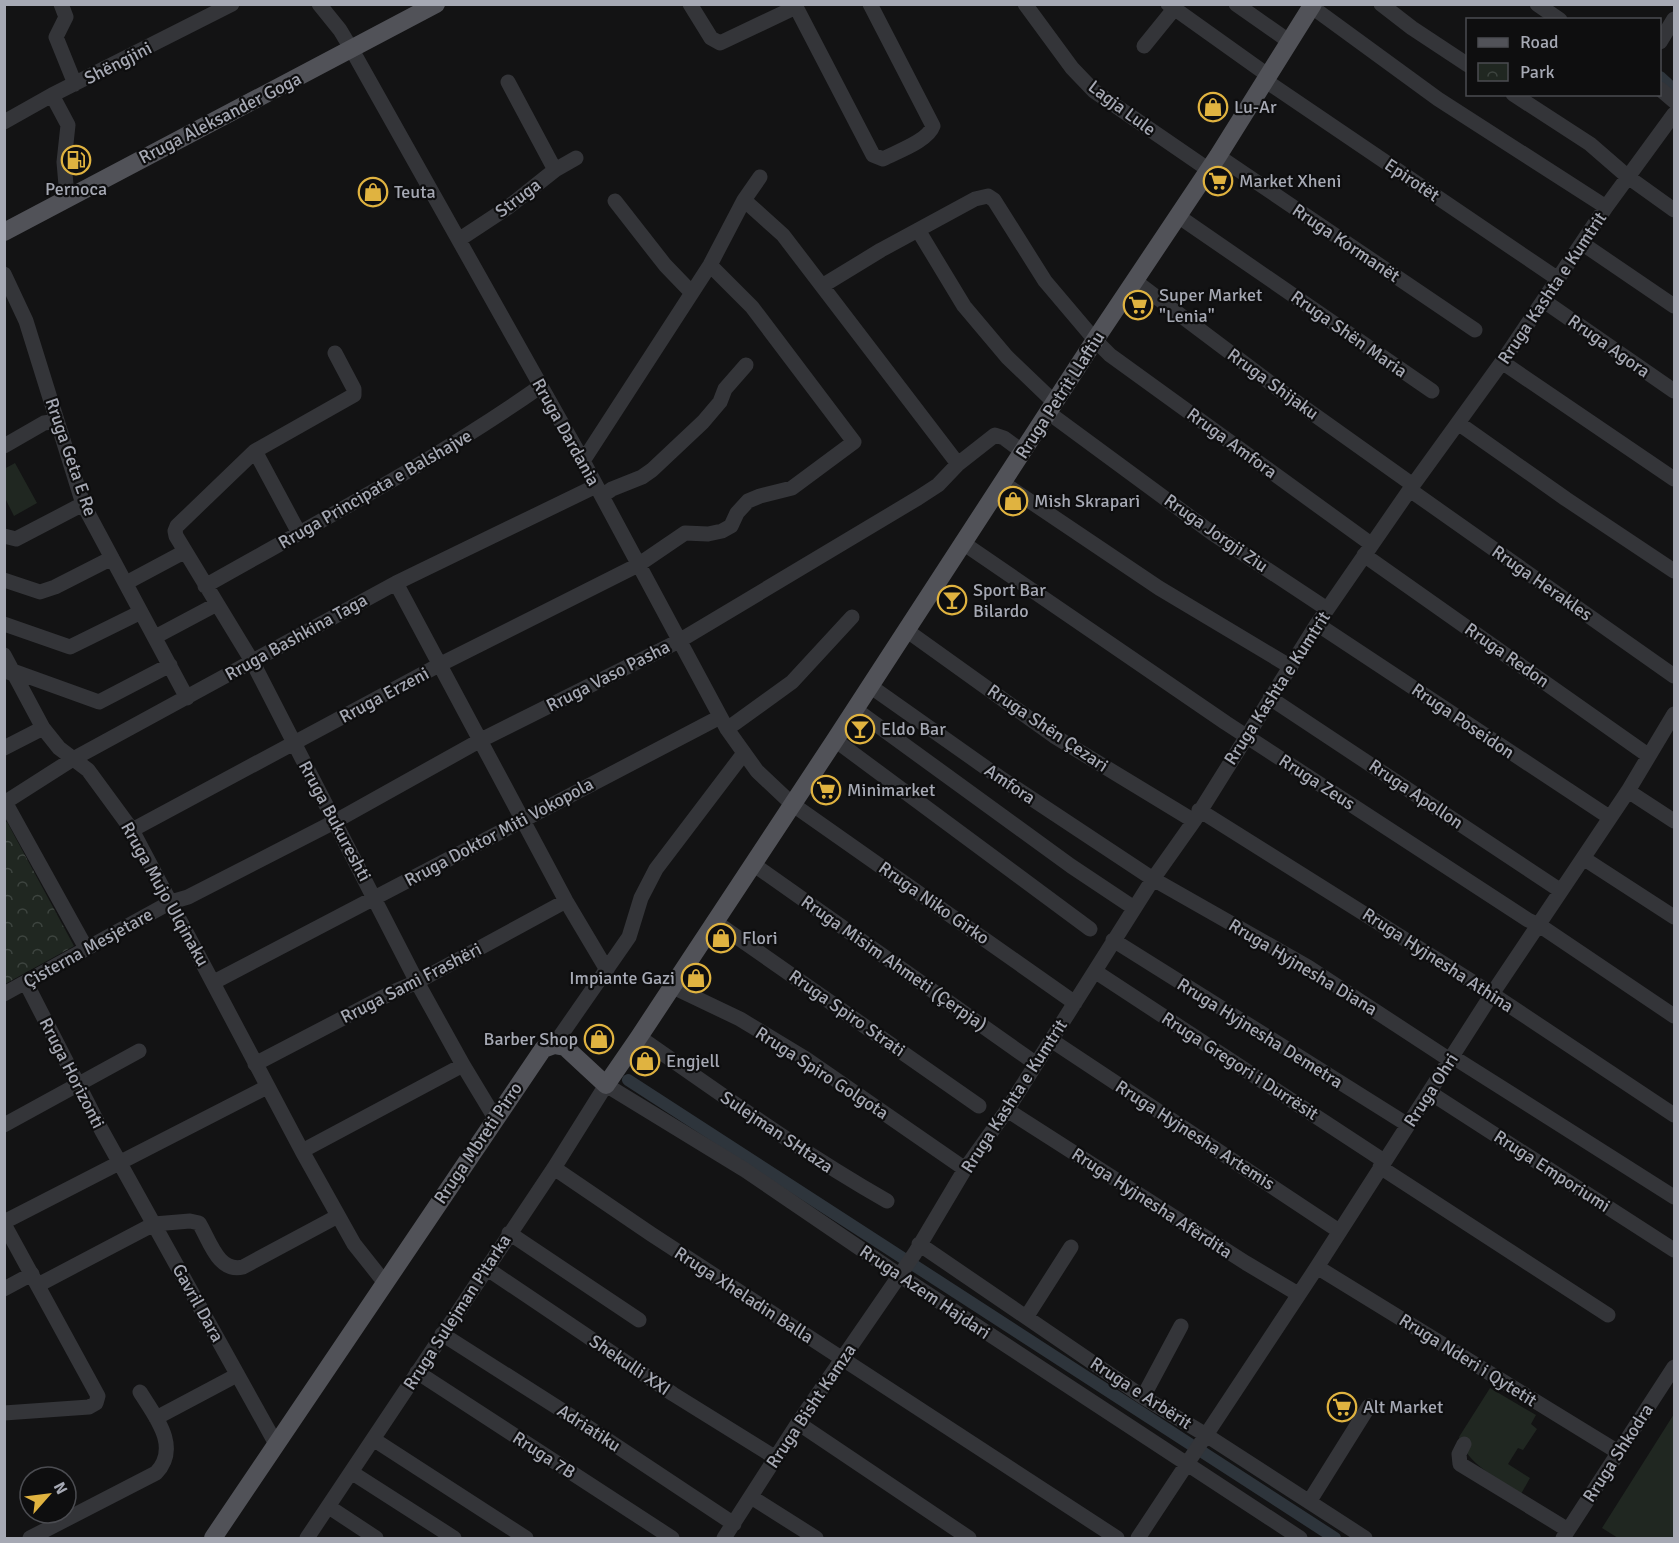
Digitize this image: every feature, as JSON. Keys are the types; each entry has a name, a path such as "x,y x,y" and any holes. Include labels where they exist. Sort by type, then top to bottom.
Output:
{"main road":[{"name":"Rruga Aleksander Goga","path":"4,232 436,4"},
{"name":"Rruga Petrit Llaftiu","path":"606,1085 1213,163 1312,6"},
{"name":"Rruga Azem Hajdari","path":"554,1045 565,1047 606,1085"},
{"name":"Rruga Mbreti Pirro","path":"213,1539 495,1118 543,1049 554,1045"}],"street":[{"path":"61,4 66,17 56,37 75,84"},
{"name":"Shëngjini","path":"4,122 52,95 232,4"},
{"name":"Rruga Dardania","path":"319,4 340,30 460,239 724,723 757,771 792,804"},
{"path":"690,4 711,38 720,43 796,6 873,155 883,159 925,138 933,126 870,4"},
{"name":"Lagja Lule","path":"1025,4 1072,68 1094,91 1213,163"},
{"path":"1236,4 1290,42"},
{"path":"1381,4 1466,64"},
{"path":"1537,4 1557,18"},
{"path":"1312,6 1438,99 1606,207"},
{"path":"1144,46 1171,7"},
{"name":"Epirotët","path":"1171,7 1268,78 1558,279"},
{"path":"1661,39 1673,24"},
{"path":"508,82 555,170"},
{"path":"1661,91 1674,101"},
{"path":"52,95 68,125 64,162 66,185 71,196"},
{"path":"1516,96 1590,144 1628,177 1674,210"},
{"name":"Rruga Kashta e Kumtrit","path":"901,1272 965,1169 1096,972 1113,940 1196,815 1327,609 1411,487 1502,362 1606,207 1674,114"},
{"name":"Struga","path":"460,239 507,208 555,170 576,158"},
{"name":"Rruga Kormanët","path":"1213,163 1475,330"},
{"path":"583,461 710,265 744,200 760,177"},
{"name":"Rruga Amfora","path":"918,230 975,199 988,196 994,200 1045,281 1110,355 1368,550"},
{"path":"744,200 783,235 958,464"},
{"path":"615,201 665,265 692,292"},
{"name":"Rruga Shën Maria","path":"1178,216 1432,391"},
{"path":"822,286 881,249 918,230"},
{"name":"Rruga Jorgji Ziu","path":"918,230 964,306 1052,408 1212,532 1327,609"},
{"path":"1583,244 1674,306"},
{"name":"Rruga Erzeni","path":"132,830 439,665 638,565 685,532 708,534 722,531 731,526 737,513 748,501 792,488 854,442 752,307 710,265"},
{"name":"Rruga Geta E Re","path":"4,274 26,321 83,504 187,698"},
{"name":"Rruga Shijaku","path":"1134,280 1411,487"},
{"name":"Rruga Agora","path":"1544,301 1674,391"},
{"path":"299,533 255,451 354,395 354,389 334,353"},
{"path":"1502,362 1674,479"},
{"name":"Rruga Bashkina Taga","path":"5,802 73,759 396,583 599,491 612,489 642,477 703,422 720,402 725,389 746,365"},
{"name":"Rruga Principata e Balshajve","path":"205,586 461,439 541,386"},
{"path":"4,446 44,423 57,421"},
{"path":"1458,423 1674,571"},
{"name":"Rruga Vaso Pasha","path":"171,902 188,897 334,822 479,741 679,641 938,485 958,464 995,435 1004,438 1023,452"},
{"name":"Rruga Bukureshti","path":"255,451 177,526 176,536 252,661 417,982 495,1118"},
{"path":"1003,483 1159,588 1291,667"},
{"name":"Rruga Herakles","path":"1411,487 1674,676"},
{"path":"4,536 16,538 83,504"},
{"name":"Rruga Zeus","path":"963,543 1226,723 1539,925 1674,1016"},
{"name":"Rruga Redon","path":"1368,550 1649,756"},
{"path":"126,583 184,552"},
{"path":"4,580 40,592 55,587 112,558"},
{"path":"396,583 566,901 607,970"},
{"path":"155,637 217,604"},
{"path":"4,624 70,647 141,612"},
{"path":"724,723 792,682 852,617"},
{"name":"Rruga Poseidon","path":"1317,624 1610,817"},
{"name":"Rruga Shën Çezari","path":"906,630 1054,736 1196,815"},
{"name":"Rruga Mujo Ulqinaku","path":"4,655 9,674 43,728 59,748 88,770 132,830 302,1151 354,1244 385,1283"},
{"path":"9,674 99,702 170,665"},
{"name":"Amfora","path":"870,686 999,777 1153,879"},
{"name":"Rruga Apollon","path":"1270,698 1561,891"},
{"path":"855,709 1071,866 1134,908"},
{"name":"Rruga Ohri","path":"1138,1539 1317,1267 1492,994 1628,791 1674,717"},
{"name":"Rruga Doktor Miti Vokopola","path":"214,982 523,819 724,723"},
{"path":"4,748 43,728"},
{"path":"835,740 1090,929"},
{"name":"Rruga Mbreti Pirro","path":"554,1045 629,937 641,898 656,869 744,753"},
{"path":"1628,791 1674,821"},
{"path":"5,802 86,948"},
{"name":"Rruga Niko Girko","path":"792,804 1075,1003"},
{"name":"Rruga Hyjnesha Athina","path":"1196,815 1492,994 1674,1115"},
{"path":"1583,858 1674,917"},
{"name":"Rruga Misim Ahmeti (Çerpja)","path":"753,864 1035,1063"},
{"name":"Rruga Hyjnesha Diana","path":"1153,879 1308,967 1674,1197"},
{"name":"Rruga Sami Frashëri","path":"255,1064 393,992 417,982 566,901"},
{"name":"Çisterna Mesjetare","path":"4,994 171,902"},
{"name":"Rruga Spiro Strati","path":"714,921 979,1106"},
{"name":"Rruga Hyjnesha Demetra","path":"1113,940 1408,1125"},
{"name":"Rruga Gregori i Durrësit","path":"1096,972 1608,1315"},
{"name":"Rruga Horizonti","path":"26,983 119,1162"},
{"name":"Rruga Spiro Golgota","path":"672,987 740,1019 806,1059 965,1169"},
{"name":"Sulejman SHtaza","path":"639,1037 773,1131 887,1202"},
{"name":"Rruga Hyjnesha Artemis","path":"1051,1040 1339,1231"},
{"path":"4,1125 139,1051"},
{"path":"302,1151 463,1065"},
{"name":"Rruga Sulejman Pitarka","path":"307,1539 554,1168 606,1085"},
{"name":"Rruga Azem Hajdari","path":"606,1085 745,1170 901,1272 1300,1539"},
{"path":"4,1413 89,1407 98,1400 98,1396 4,1223 267,1087"},
{"name":"Rruga Emporiumi","path":"1430,1092 1674,1250"},
{"name":"Rruga Hyjnesha Afërdita","path":"1006,1110 1298,1294"},
{"name":"Gavril Dara","path":"119,1162 276,1444"},
{"name":"Rruga Xheladin Balla","path":"554,1168 1118,1539"},
{"path":"4,1289 35,1280 154,1224 190,1221 199,1223 220,1260 226,1266 235,1269 243,1267 339,1216"},
{"path":"509,1233 639,1320"},
{"path":"1027,1316 1071,1247"},
{"name":"Rruga e Arbërit","path":"917,1249 1027,1316 1204,1438 1365,1539"},
{"name":"Rruga Nderi i Qytetit","path":"1317,1267 1618,1452"},
{"name":"Shekulli XXI","path":"486,1268 673,1394 776,1458"},
{"name":"Rruga Bisht Kamza","path":"724,1539 798,1423 901,1272"},
{"path":"1143,1396 1181,1326"},
{"name":"Adriatiku","path":"442,1334 734,1524"},
{"name":"Rruga Shkodra","path":"1565,1534 1674,1367"},
{"name":"Rruga 7B","path":"417,1372 672,1539"},
{"path":"156,1418 237,1375"},
{"path":"30,1539 156,1473 163,1465 167,1454 167,1441 140,1392"},
{"path":"1309,1502 1369,1406"},
{"path":"798,1423 969,1539"},
{"path":"373,1439 526,1539"},
{"path":"1464,1444 1459,1454 1460,1464 1565,1534"},
{"path":"351,1472 454,1539"},
{"path":"751,1497 816,1539"},
{"path":"329,1507 376,1539"}],"green space":[{"path":"15,463 37,503 14,516 5,498 4,469"},
{"path":"7,822 74,946 5,984 4,823"},
{"path":"1490,1388 1536,1415 1531,1424 1537,1429 1523,1450 1518,1448 1508,1464 1530,1478 1521,1494 1476,1463 1463,1447 1459,1437"},
{"path":"1674,1414 1674,1538 1618,1538 1602,1528"}],"waterway":[{"path":"1661,78 1674,90"},
{"path":"628,1080 1335,1538"}],"place":[{"name":"Lu-Ar","path":"1213,107"},
{"name":"Pernoca","path":"76,160"},
{"name":"Market Xheni","path":"1218,181"},
{"name":"Teuta","path":"373,192"},
{"name":"Super Market \"Lenia\"","path":"1138,305"},
{"name":"Mish Skrapari","path":"1013,501"},
{"name":"Sport Bar Bilardo","path":"952,600"},
{"name":"Eldo Bar","path":"860,729"},
{"name":"Minimarket","path":"826,790"},
{"name":"Flori","path":"721,938"},
{"name":"Impiante Gazi","path":"696,978"},
{"name":"Barber Shop","path":"599,1039"},
{"name":"Engjell","path":"645,1061"},
{"name":"Alt Market","path":"1342,1407"}]}
